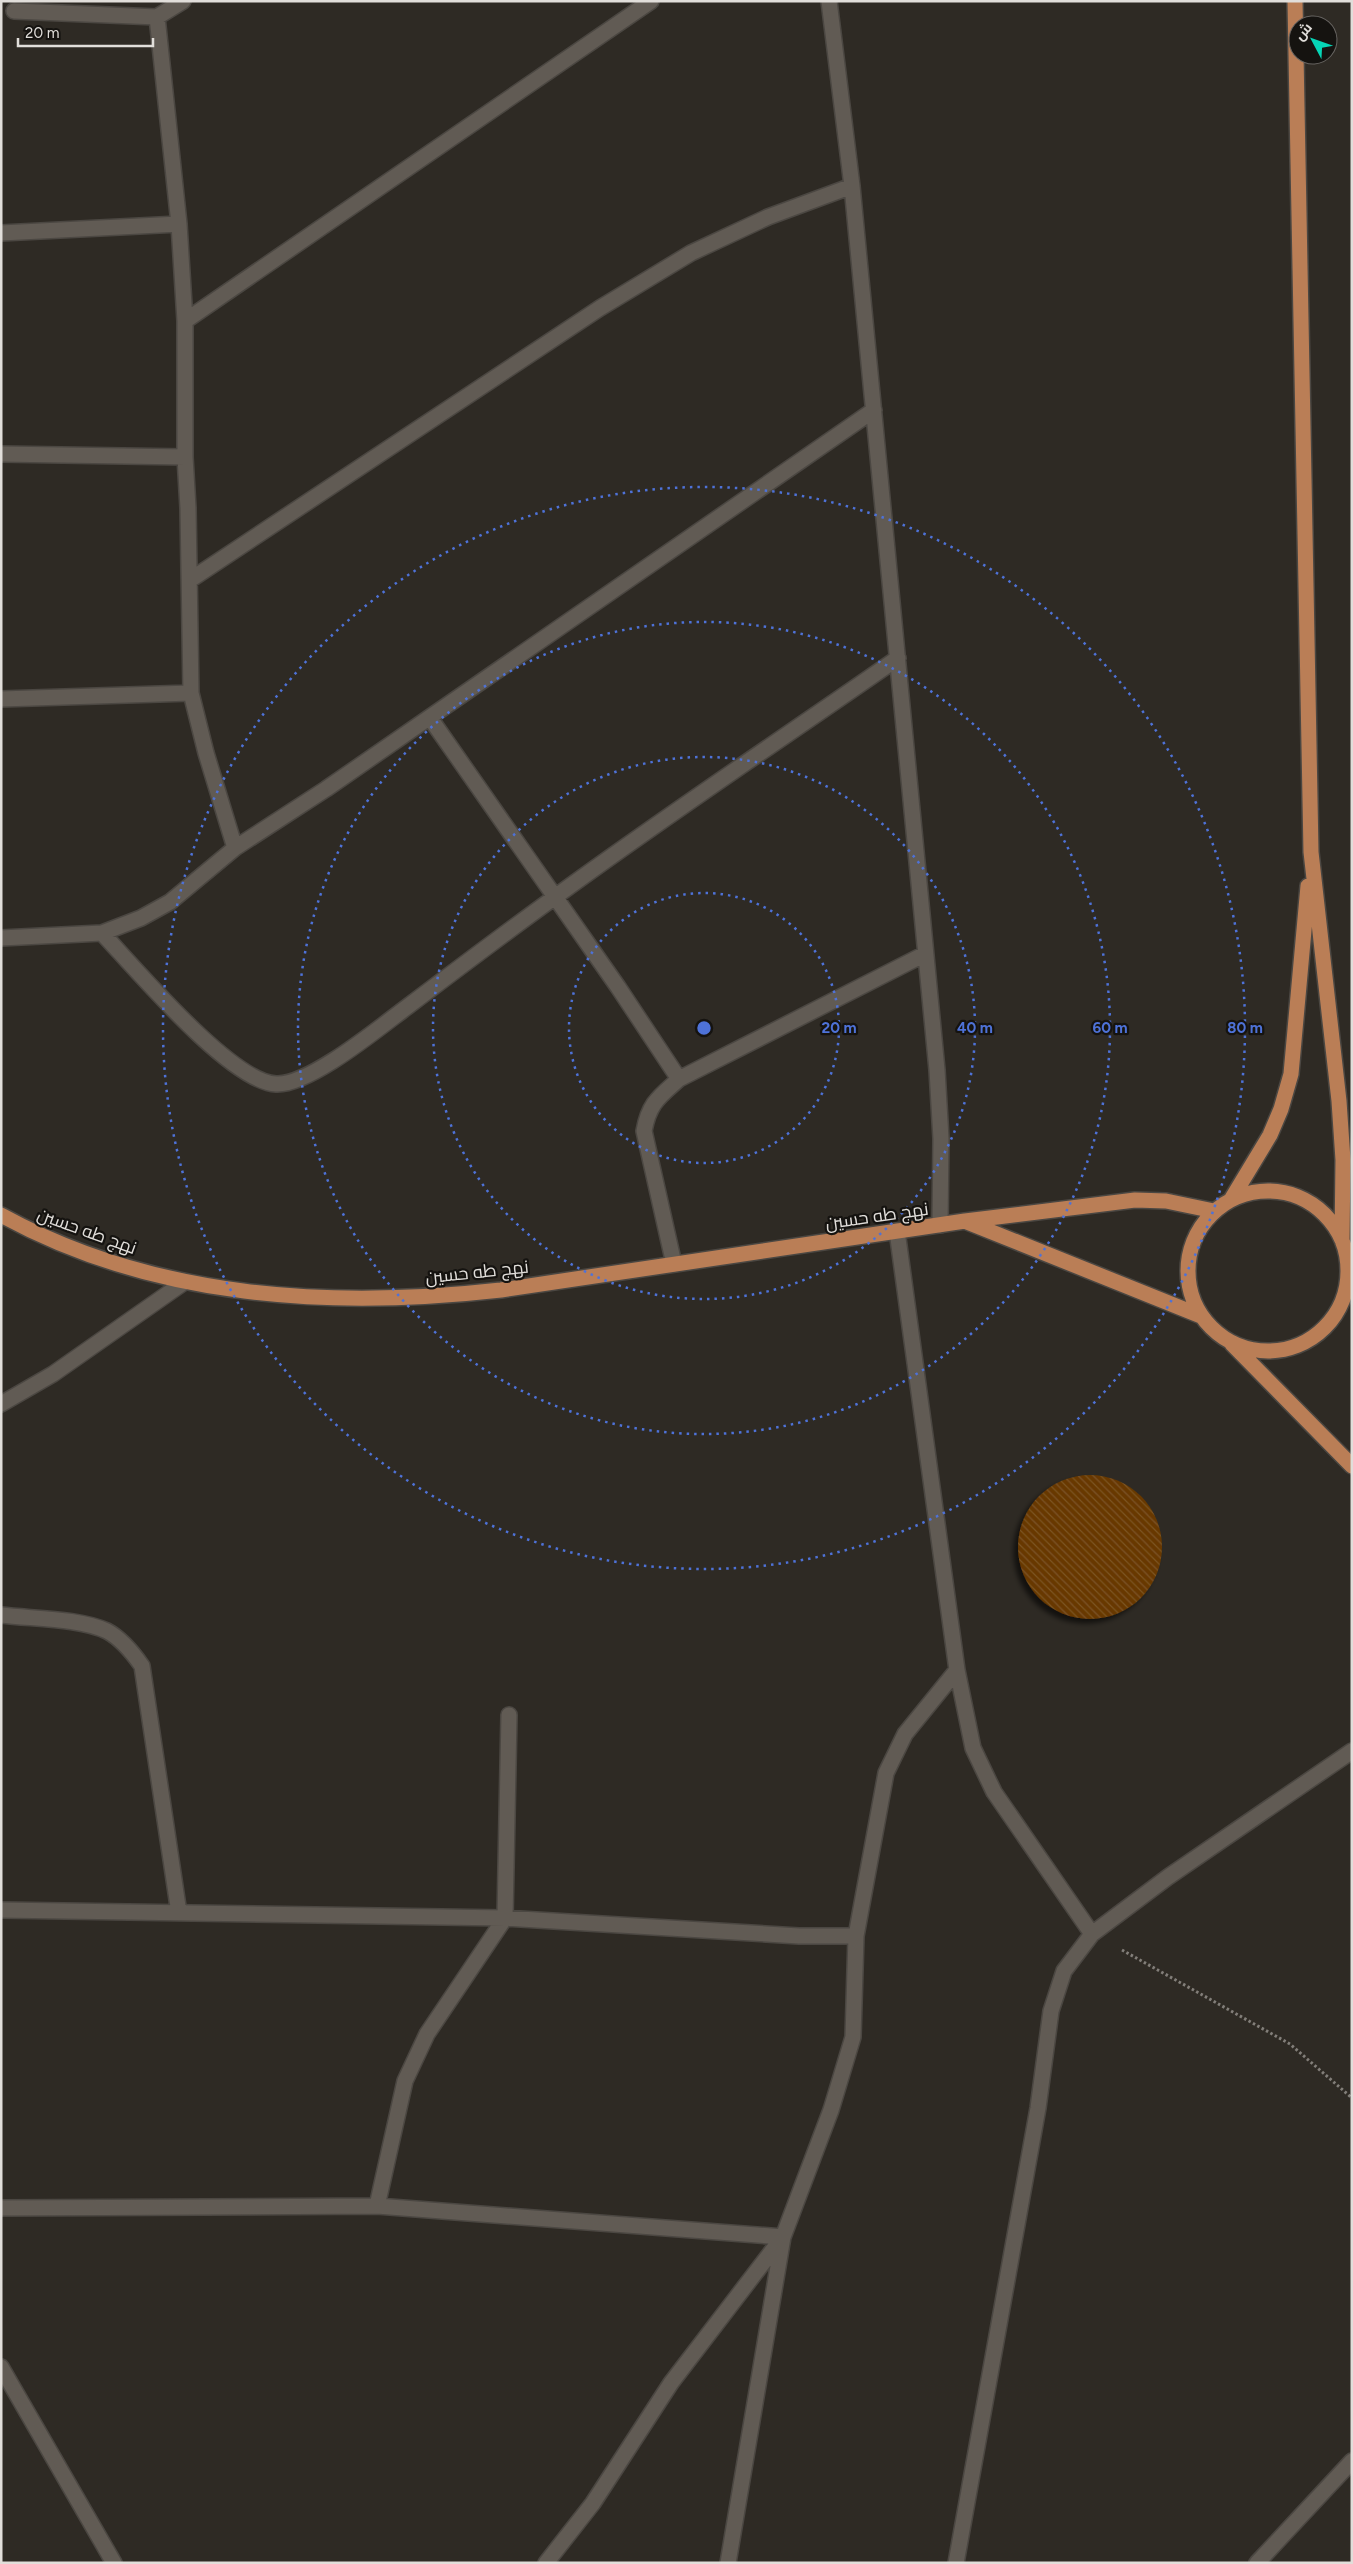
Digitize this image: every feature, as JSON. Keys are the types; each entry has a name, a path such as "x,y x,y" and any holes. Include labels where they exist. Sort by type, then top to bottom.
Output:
{"main road":[{"path":"1295,1 1311,852 1339,1101 1343,1160 1342,1240"},
{"path":"1232,1198 1270,1135 1281,1109 1291,1074 1311,852"},
{"path":"1231,1343 1254,1350 1279,1350 1303,1343 1323,1329 1338,1309 1347,1286 1350,1260 1342,1240 1328,1217 1308,1200 1284,1192 1258,1191 1232,1198 1214,1211 1199,1229 1190,1250 1187,1272 1192,1295 1201,1316 1214,1331 1231,1343 1352,1466"},
{"name":"نهج طه حسين","path":"1,1215 86,1254 184,1283 274,1296 363,1299 440,1297 965,1221 1135,1200 1166,1201 1214,1211"},
{"path":"965,1221 1201,1316"},
{"path":"1347,1286 1352,1303"}],"street":[{"path":"14,11 157,17 183,1"},
{"path":"185,321 651,1"},
{"path":"829,1 852,186 926,954 941,1139 940,1225"},
{"path":"157,17 180,224 185,321 185,457 190,580 191,693 206,753 235,848"},
{"path":"190,580 600,308 690,253 768,217 852,186"},
{"path":"1,233 180,224"},
{"path":"1,938 102,933 142,918 170,902 235,848 430,718 874,410"},
{"path":"1,454 185,457"},
{"path":"102,933 174,1010 220,1053 254,1079 277,1085 315,1072 357,1045 556,896 898,658"},
{"path":"1,699 191,693"},
{"path":"430,718 556,896 679,1079"},
{"path":"674,1264 644,1131 648,1112 679,1079 926,954"},
{"path":"897,1231 957,1670 973,1748 994,1792 1092,1934"},
{"path":"1,1404 60,1369 184,1283"},
{"path":"1,1615 92,1625 109,1632 130,1648 142,1666 179,1913"},
{"path":"728,2563 783,2237 831,2110 853,2038 856,1936 886,1773 905,1734 957,1670"},
{"path":"377,2206 405,2081 427,2034 505,1918 510,1715"},
{"path":"956,2563 1038,2108 1051,2011 1064,1971 1092,1934 1168,1877 1352,1751"},
{"path":"1,1910 505,1918 789,1935 856,1936"},
{"path":"1,2208 377,2206 783,2237"},
{"path":"546,2563 593,2503 670,2383 783,2237"},
{"path":"1,2367 114,2563"},
{"path":"1258,2563 1352,2461"}],"path":[{"path":"1092,1934 1290,2044 1352,2098"}],"building":[{"path":"1090,1475 1104,1476 1118,1481 1130,1487 1141,1496 1150,1507 1156,1519 1161,1533 1161,1561 1156,1575 1150,1587 1141,1598 1130,1607 1118,1613 1104,1618 1090,1619 1076,1618 1062,1613 1050,1607 1039,1598 1030,1587 1024,1575 1019,1561 1018,1547 1019,1533 1024,1519 1030,1507 1039,1496 1050,1487 1062,1481 1076,1476"}]}
